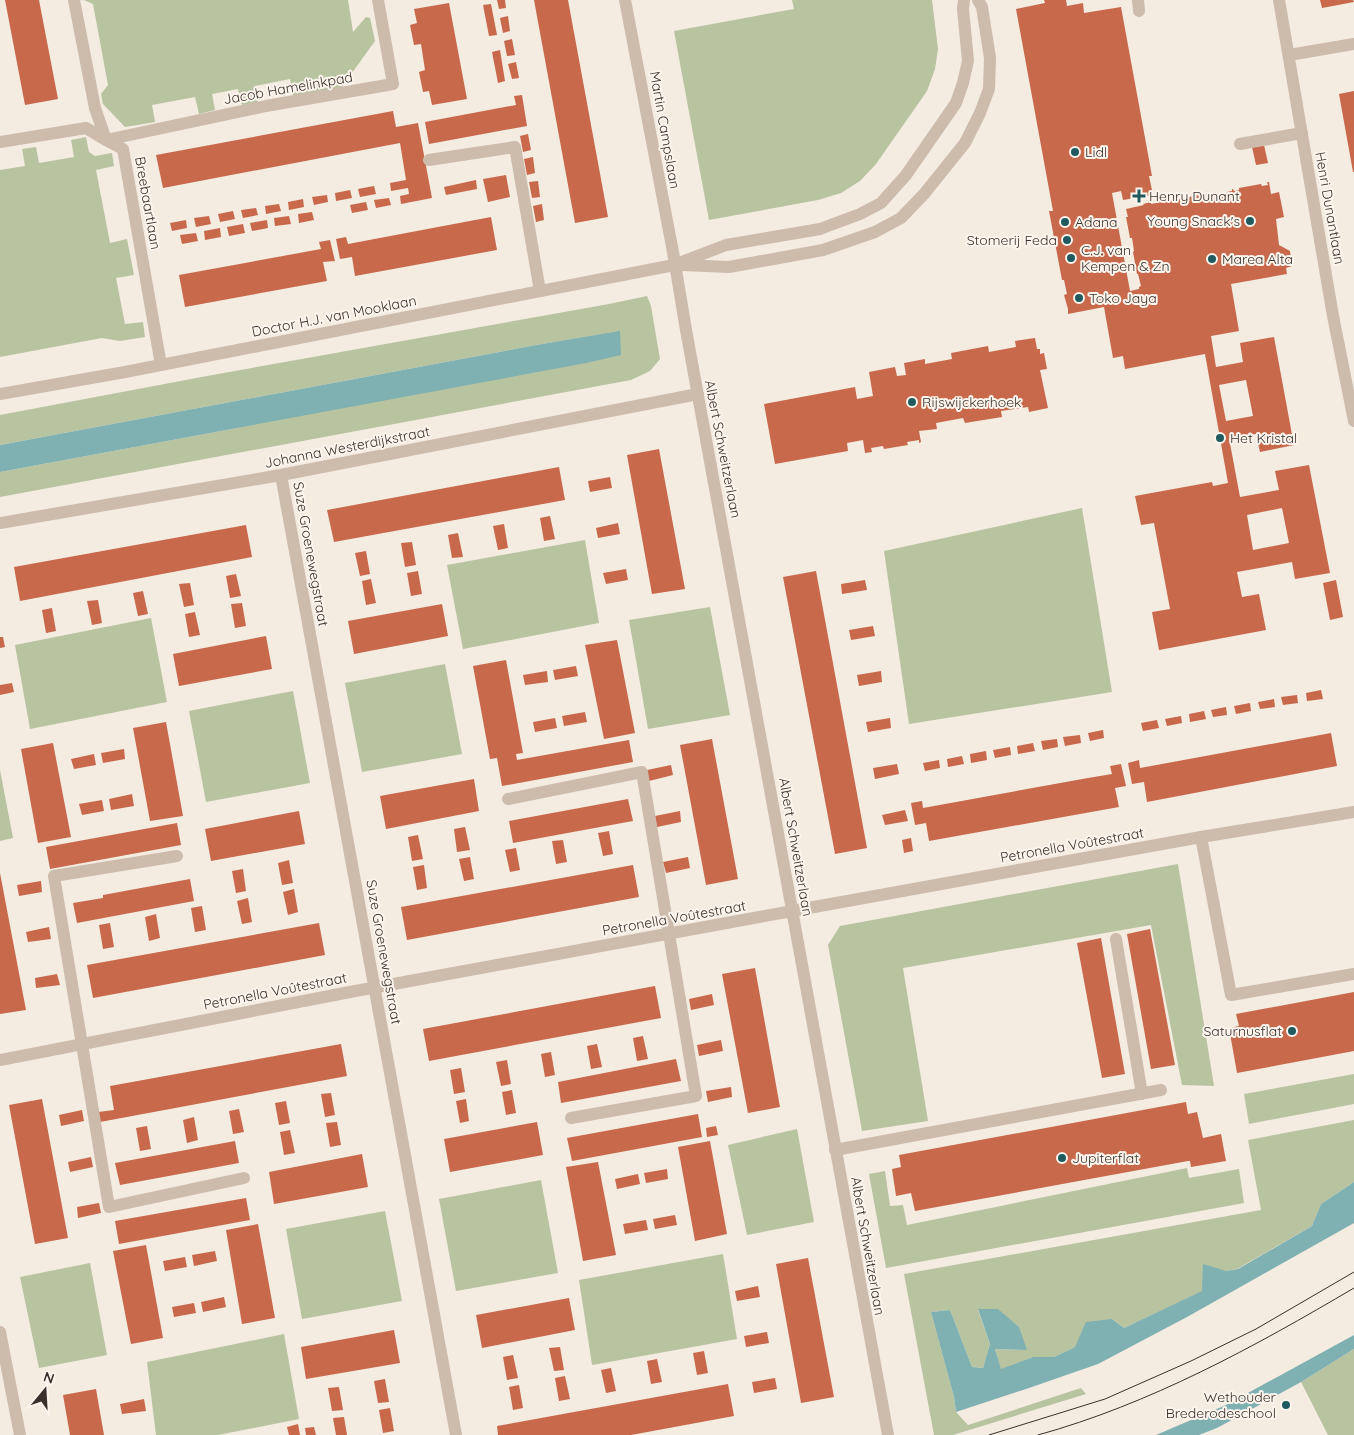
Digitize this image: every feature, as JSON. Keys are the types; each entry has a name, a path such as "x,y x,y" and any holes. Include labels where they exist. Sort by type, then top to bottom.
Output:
{"street":[{"path":"74,0 95,108 106,140"},
{"name":"Jacob Hamelinkpad","path":"106,140 266,106 393,84 378,0"},
{"name":"Doctor H.J. van Mooklaan","path":"0,394 161,365 674,265 726,246 820,229 860,214 882,203 906,175 956,103 968,61 963,9 964,0"},
{"name":"Doctor H.J. van Mooklaan","path":"674,265 729,267 823,250 875,232 901,218 924,194 965,142 980,114 989,89 990,58 982,7 978,0"},
{"name":"Henri Dunantlaan","path":"1279,0 1333,316 1354,421"},
{"name":"Martin Campslaan","path":"628,1 674,265"},
{"path":"1289,55 1354,44"},
{"path":"0,142 86,128 106,140"},
{"path":"1240,144 1302,132"},
{"name":"Breebaartlaan","path":"106,140 123,149 161,365"},
{"path":"429,160 515,147 540,291"},
{"name":"Albert Schweitzerlaan","path":"674,265 888,1435"},
{"name":"Johanna Westerdijkstraat","path":"0,523 281,476 698,394"},
{"name":"Suze Groenewegstraat","path":"281,476 456,1435"},
{"path":"508,799 642,772 696,1096 572,1118"},
{"name":"Petronella Voûtestraat","path":"0,1060 792,911 1201,837 1354,812"},
{"path":"1201,837 1230,995 1354,974"},
{"path":"177,856 54,876 109,1207 244,1178"},
{"path":"1116,939 1142,1094"},
{"path":"835,1150 1160,1090"},
{"path":"0,1332 20,1435"}],"green space":[{"path":"84,0 348,0 353,32 366,17 370,18 375,41 339,91 293,96 290,79 255,86 258,103 242,105 238,89 212,94 215,110 199,114 195,97 152,105 155,122 125,127 103,104 101,94 108,85 93,4"},
{"path":"792,0 932,0 938,49 935,69 927,91 876,164 860,181 841,193 818,200 709,220 674,31 794,9"},
{"path":"86,137 89,152 95,156 112,153 114,166 96,170 110,243 127,239 134,275 116,278 125,324 143,322 145,337 120,341 102,338 0,357 0,170 25,166 22,149 36,147 39,163 74,157 71,140"},
{"path":"647,296 651,306 660,359 650,371 631,380 0,497 0,472 237,428 620,332 542,344 0,445 0,415"},
{"path":"1082,508 1112,692 909,724 884,551"},
{"path":"585,540 599,623 463,649 447,565"},
{"path":"710,607 730,715 648,729 629,620"},
{"path":"151,618 167,702 30,729 15,645"},
{"path":"445,664 462,754 362,772 345,683"},
{"path":"293,691 310,783 206,802 189,711"},
{"path":"0,770 13,838 0,841"},
{"path":"1178,864 1214,1086 1182,1085 1151,925 903,968 928,1121 862,1131 828,945 840,926"},
{"path":"1354,1074 1354,1104 1249,1124 1244,1094"},
{"path":"1354,1120 1354,1182 1321,1204 1312,1226 1237,1269 1226,1271 1203,1291 1124,1328 1112,1319 1075,1347 1054,1357 1033,1357 1001,1370 995,1349 1026,1350 999,1310 978,1310 990,1344 983,1368 972,1367 950,1310 931,1312 954,1397 956,1412 968,1425 1081,1388 1086,1394 953,1435 934,1435 904,1274 1261,1210 1248,1140"},
{"path":"797,1129 814,1222 747,1235 728,1145"},
{"path":"1187,1168 1189,1178 1239,1169 1244,1203 886,1268 869,1174 885,1171 890,1206 903,1205 907,1225"},
{"path":"541,1180 558,1273 456,1291 439,1199"},
{"path":"385,1211 402,1301 302,1319 286,1229"},
{"path":"723,1254 737,1339 592,1365 579,1280"},
{"path":"90,1263 107,1355 39,1368 20,1277"},
{"path":"284,1334 299,1419 218,1435 156,1435 147,1362"},
{"path":"1354,1349 1354,1435 1328,1435 1301,1382"}],"water":[{"path":"620,331 621,355 586,363 0,472 0,445"},
{"path":"1354,1182 1354,1223 1187,1317 1098,1364 956,1412 954,1397 931,1312 950,1310 972,1367 983,1368 990,1344 978,1309 998,1309 1019,1327 1027,1350 995,1349 1001,1369 1033,1357 1054,1357 1075,1347 1086,1322 1112,1319 1124,1328 1202,1291 1203,1264 1226,1271 1238,1269 1312,1226 1321,1204"},
{"path":"1354,1335 1354,1349 1301,1382 1217,1428 1199,1435 1156,1435 1226,1405"}],"building":[{"path":"5,0 39,0 58,99 25,105"},
{"path":"497,0 505,0 506,8 499,9"},
{"path":"534,0 568,0 608,217 575,223"},
{"path":"1044,0 1066,0 1067,6 1083,3 1084,13 1121,7 1152,176 1149,176 1153,195 1123,200 1121,191 1112,193 1130,291 1139,289 1141,286 1137,274 1126,209 1151,202 1151,204 1216,192 1216,194 1232,191 1232,189 1234,191 1239,190 1239,188 1261,184 1262,186 1268,185 1267,182 1269,182 1271,194 1279,192 1284,217 1276,219 1279,245 1290,251 1292,266 1286,268 1287,274 1231,284 1239,331 1211,336 1216,367 1243,362 1240,343 1274,337 1294,445 1260,452 1256,434 1229,438 1240,497 1279,490 1275,471 1309,465 1330,573 1295,579 1292,562 1237,572 1242,597 1259,594 1266,630 1159,650 1152,612 1170,609 1154,523 1141,525 1135,496 1212,482 1213,486 1228,483 1205,354 1125,369 1123,356 1113,358 1104,307 1068,314 1064,295 1067,294 1064,280 1062,280 1049,211 1053,211 1016,9 1045,3","holes":["1246,380 1253,416 1226,421 1219,385","1282,508 1289,543 1253,550 1247,515"]},
{"path":"1320,0 1353,0 1354,2 1322,8"},
{"path":"449,3 467,99 432,105 429,91 423,92 419,72 425,70 421,44 414,45 410,25 417,23 414,9"},
{"path":"491,4 497,35 489,36 483,5"},
{"path":"508,16 510,31 503,33 500,18"},
{"path":"512,39 515,55 507,56 504,41"},
{"path":"500,50 505,81 498,83 492,52"},
{"path":"516,62 519,78 512,79 508,64"},
{"path":"1354,91 1354,172 1353,172 1339,94"},
{"path":"522,95 527,126 429,144 425,122 516,105 514,96"},
{"path":"393,111 396,127 418,123 432,198 401,204 400,196 409,194 408,188 391,191 390,183 406,180 400,143 163,188 156,155"},
{"path":"528,134 531,150 523,152 520,136"},
{"path":"1264,145 1268,163 1256,165 1252,147"},
{"path":"533,157 535,173 527,175 524,159"},
{"path":"506,175 510,197 488,202 483,179"},
{"path":"476,180 477,189 446,195 444,187"},
{"path":"538,181 540,197 532,198 529,182"},
{"path":"374,186 376,194 360,197 358,189"},
{"path":"350,190 352,198 336,201 335,193"},
{"path":"327,195 328,202 314,205 312,197"},
{"path":"389,198 391,205 376,208 374,200"},
{"path":"303,199 304,207 289,210 288,202"},
{"path":"366,202 368,210 352,213 350,205"},
{"path":"279,204 281,211 266,214 265,206"},
{"path":"542,204 544,220 536,222 533,206"},
{"path":"256,208 258,215 243,218 241,210"},
{"path":"233,211 235,219 220,222 218,214"},
{"path":"312,212 314,220 299,223 298,214"},
{"path":"209,216 211,224 196,227 194,218"},
{"path":"289,216 291,224 275,226 274,218"},
{"path":"491,217 497,250 355,276 352,257 340,259 336,239 346,237 348,244"},
{"path":"186,220 187,228 172,231 170,223"},
{"path":"267,220 268,228 252,231 250,223"},
{"path":"243,224 245,233 229,236 227,227"},
{"path":"220,228 221,237 205,240 204,231"},
{"path":"196,233 198,241 182,244 180,235"},
{"path":"330,240 335,261 323,262 327,281 185,307 179,275 321,249 319,242"},
{"name":"Rijswijckerhoek","path":"1035,338 1040,354 1044,353 1047,369 1040,370 1048,408 1029,412 1028,407 1001,411 1002,417 965,423 963,418 936,423 937,429 919,431 921,442 919,443 919,440 907,442 908,445 884,449 883,446 871,448 872,452 865,453 863,440 847,443 848,451 775,464 764,404 855,387 857,399 873,396 869,372 895,367 897,376 906,375 904,363 925,359 925,364 952,359 951,353 988,346 989,352 1016,347 1015,341"},
{"path":"659,449 685,589 652,594 627,455"},
{"path":"559,467 565,500 334,542 327,510"},
{"path":"610,477 612,488 590,492 588,481"},
{"path":"550,516 555,539 544,541 540,518"},
{"path":"618,523 620,534 598,538 596,528"},
{"path":"504,524 508,548 498,550 493,526"},
{"path":"246,525 252,557 20,601 14,567"},
{"path":"458,533 463,557 452,558 448,535"},
{"path":"412,542 416,565 405,567 401,543"},
{"path":"366,551 370,574 360,576 355,553"},
{"path":"626,569 628,580 606,584 603,573"},
{"path":"418,571 422,594 411,596 407,573"},
{"path":"816,571 867,848 835,854 783,577"},
{"path":"236,574 241,596 230,598 226,576"},
{"path":"371,579 376,603 366,605 362,581"},
{"path":"865,580 867,590 842,594 841,584"},
{"path":"1336,580 1343,617 1330,620 1323,583"},
{"path":"190,583 194,605 184,607 179,584"},
{"path":"143,591 148,614 138,616 133,593"},
{"path":"98,600 102,623 92,625 87,601"},
{"path":"242,603 246,626 235,628 231,604"},
{"path":"442,604 448,636 354,654 348,621"},
{"path":"52,608 56,631 46,633 42,610"},
{"path":"195,612 200,635 189,637 185,614"},
{"path":"873,626 875,636 851,640 849,630"},
{"path":"266,636 272,669 179,686 173,654"},
{"path":"0,637 3,637 5,647 0,648"},
{"path":"617,640 635,733 604,739 585,645"},
{"path":"506,660 523,753 516,754 517,760 629,740 633,762 502,786 497,758 490,759 473,666"},
{"path":"576,666 578,676 555,680 553,670"},
{"path":"547,671 548,682 525,685 523,675"},
{"path":"881,671 882,682 859,686 857,675"},
{"path":"12,683 14,692 0,695 0,685"},
{"path":"1321,690 1323,699 1307,701 1306,693"},
{"path":"1297,695 1298,703 1283,705 1281,697"},
{"path":"1274,699 1275,707 1260,709 1258,702"},
{"path":"1250,703 1251,711 1236,714 1234,706"},
{"path":"1226,707 1227,715 1213,717 1211,710"},
{"path":"1204,711 1206,719 1190,722 1189,714"},
{"path":"585,712 587,722 564,726 562,716"},
{"path":"1181,716 1182,723 1167,726 1165,719"},
{"path":"555,718 557,728 535,732 533,722"},
{"path":"890,718 891,728 868,732 866,722"},
{"path":"1157,720 1159,728 1143,731 1141,723"},
{"path":"166,722 183,816 150,821 133,728"},
{"path":"1103,730 1104,738 1090,741 1088,733"},
{"path":"1331,733 1337,766 1147,802 1144,782 1132,784 1128,763 1139,760 1140,768"},
{"path":"1080,735 1081,743 1065,746 1063,737"},
{"path":"712,739 738,879 706,885 680,745"},
{"path":"1057,739 1058,747 1043,750 1041,741"},
{"path":"53,743 71,837 38,843 21,749"},
{"path":"1033,743 1035,751 1018,754 1017,746"},
{"path":"1010,747 1011,755 995,758 993,750"},
{"path":"124,749 125,759 103,763 101,753"},
{"path":"986,751 987,760 971,763 970,754"},
{"path":"94,754 96,765 74,769 71,759"},
{"path":"962,756 964,764 948,767 947,759"},
{"path":"939,760 940,768 925,771 923,763"},
{"path":"897,764 899,774 875,779 873,768"},
{"path":"1121,764 1126,786 1115,788 1119,807 929,841 926,823 915,825 911,803 922,801 923,808 1112,774 1110,766"},
{"path":"671,765 673,775 649,781 647,770"},
{"path":"474,779 479,811 386,829 380,796"},
{"path":"132,794 134,806 111,810 109,799"},
{"path":"628,799 633,821 513,843 509,821"},
{"path":"102,800 104,811 82,815 79,804"},
{"path":"905,810 908,821 885,825 882,815"},
{"path":"299,811 305,844 211,861 205,829"},
{"path":"680,811 681,822 657,827 655,816"},
{"path":"177,823 181,845 50,869 46,847"},
{"path":"465,827 470,850 457,852 454,829"},
{"path":"609,831 613,854 603,856 598,833"},
{"path":"418,835 423,859 412,861 408,837"},
{"path":"911,838 913,851 904,853 902,840"},
{"path":"563,840 567,862 556,864 552,841"},
{"path":"516,848 520,870 510,872 505,850"},
{"path":"470,857 474,879 464,881 459,859"},
{"path":"688,857 690,868 666,873 663,862"},
{"path":"289,860 293,883 282,885 278,863"},
{"path":"424,865 427,888 417,890 413,867"},
{"path":"633,865 639,897 407,940 401,907"},
{"path":"243,869 246,891 236,893 232,871"},
{"path":"0,873 26,1010 0,1014"},
{"path":"190,879 194,901 77,923 73,903 103,898 103,895"},
{"path":"41,881 42,892 19,896 17,885"},
{"path":"294,889 298,912 288,915 283,892"},
{"path":"248,898 252,922 242,924 237,901"},
{"path":"202,906 206,930 195,932 191,908"},
{"path":"156,914 160,938 149,941 145,917"},
{"path":"110,923 114,947 103,949 99,925"},
{"path":"319,923 325,955 93,998 87,965"},
{"path":"49,927 51,939 28,942 26,932"},
{"path":"1150,929 1175,1065 1151,1069 1127,934"},
{"path":"1101,938 1125,1074 1102,1078 1077,943"},
{"path":"755,968 780,1107 748,1113 722,974"},
{"path":"57,974 60,985 36,988 35,978"},
{"path":"655,986 661,1018 429,1061 423,1029"},
{"name":"Saturnusflat","path":"1354,992 1354,1051 1237,1073 1229,1028 1239,1026 1236,1014"},
{"path":"712,994 714,1005 691,1010 689,999"},
{"path":"643,1036 648,1059 637,1061 633,1038"},
{"path":"721,1040 723,1051 699,1056 697,1045"},
{"path":"341,1044 347,1076 100,1122 98,1112 114,1110 110,1086"},
{"path":"597,1044 602,1067 591,1069 587,1046"},
{"path":"551,1052 555,1075 545,1077 541,1054"},
{"path":"676,1059 681,1081 561,1103 558,1082"},
{"path":"507,1060 511,1084 501,1086 496,1062"},
{"path":"461,1068 465,1092 454,1094 450,1070"},
{"path":"731,1087 732,1097 708,1102 706,1091"},
{"path":"512,1090 516,1113 506,1115 502,1092"},
{"path":"331,1093 335,1115 325,1117 321,1094"},
{"path":"42,1099 68,1238 35,1244 9,1105"},
{"path":"466,1099 469,1121 460,1123 456,1101"},
{"path":"286,1101 290,1123 279,1125 275,1103"},
{"name":"Jupiterflat","path":"1186,1102 1188,1114 1197,1112 1203,1138 1221,1134 1226,1161 1191,1167 1190,1161 1188,1161 915,1211 911,1193 896,1196 892,1169 901,1167 899,1155"},
{"path":"239,1109 244,1132 233,1134 229,1111"},
{"path":"82,1110 84,1121 61,1126 59,1115"},
{"path":"698,1114 702,1137 572,1161 567,1138"},
{"path":"194,1117 198,1140 187,1143 183,1120"},
{"path":"337,1122 341,1145 330,1147 326,1123"},
{"path":"537,1122 543,1155 450,1172 444,1139"},
{"path":"147,1126 151,1149 140,1151 136,1128"},
{"path":"716,1126 718,1135 707,1137 706,1128"},
{"path":"290,1130 295,1153 284,1155 280,1132"},
{"path":"235,1141 239,1163 120,1185 115,1163"},
{"path":"710,1141 727,1234 695,1241 678,1147"},
{"path":"362,1154 368,1187 274,1204 269,1172"},
{"path":"91,1157 93,1167 70,1172 68,1162"},
{"path":"598,1162 616,1255 583,1261 566,1167"},
{"path":"667,1169 668,1179 646,1183 644,1173"},
{"path":"638,1174 640,1184 617,1189 615,1179"},
{"path":"246,1198 250,1220 119,1244 115,1221"},
{"path":"99,1203 101,1213 78,1218 77,1207"},
{"path":"675,1215 677,1225 655,1229 653,1219"},
{"path":"646,1220 648,1230 625,1234 623,1224"},
{"path":"258,1224 275,1318 242,1324 226,1230"},
{"path":"146,1245 163,1338 131,1344 113,1251"},
{"path":"215,1251 217,1261 194,1266 192,1255"},
{"path":"185,1257 187,1267 165,1271 163,1261"},
{"path":"808,1258 834,1397 801,1403 776,1264"},
{"path":"758,1286 760,1297 737,1301 735,1291"},
{"path":"224,1297 226,1307 203,1312 201,1302"},
{"path":"569,1298 575,1330 482,1348 476,1315"},
{"path":"194,1303 196,1313 174,1317 172,1307"},
{"path":"394,1330 400,1363 306,1379 301,1347"},
{"path":"767,1332 769,1343 746,1347 744,1336"},
{"path":"560,1347 564,1370 554,1371 549,1348"},
{"path":"704,1351 708,1373 697,1375 693,1353"},
{"path":"513,1355 518,1378 507,1380 503,1357"},
{"path":"657,1359 662,1382 651,1384 647,1361"},
{"path":"611,1368 616,1391 606,1393 601,1370"},
{"path":"565,1376 570,1399 559,1401 555,1378"},
{"path":"775,1378 777,1389 754,1393 752,1382"},
{"path":"385,1379 389,1402 378,1403 374,1381"},
{"path":"728,1384 734,1416 631,1435 498,1435 497,1426"},
{"path":"519,1385 523,1408 513,1410 509,1387"},
{"path":"339,1387 343,1410 332,1411 328,1388"},
{"path":"96,1389 104,1435 70,1435 63,1395"},
{"path":"144,1399 146,1411 122,1414 120,1404"},
{"path":"390,1408 394,1431 383,1433 379,1410"},
{"path":"344,1417 347,1435 336,1435 333,1418"},
{"path":"298,1424 300,1435 289,1435 287,1427"},
{"path":"314,1427 316,1435 306,1435 305,1428"}],"tram line":[{"path":"989,1435 1105,1399 1191,1361 1256,1329 1354,1272"},
{"path":"1038,1435 1121,1407 1200,1372 1278,1332 1354,1288"}],"place":[{"name":"Lidl","path":"1075,152"},
{"name":"Henry Dunant","path":"1139,196"},
{"name":"Young Snack's","path":"1250,221"},
{"name":"Adana","path":"1065,222"},
{"name":"Stomerij Feda","path":"1067,240"},
{"name":"C.J. van Kempen & Zn","path":"1071,258"},
{"name":"Marea Alta","path":"1212,259"},
{"name":"Toko Jaya","path":"1079,298"},
{"name":"Rijswijckerhoek","path":"912,402"},
{"name":"Het Kristal","path":"1220,438"},
{"name":"Saturnusflat","path":"1292,1031"},
{"name":"Jupiterflat","path":"1062,1158"},
{"name":"Wethouder Brederodeschool","path":"1286,1405"}]}
